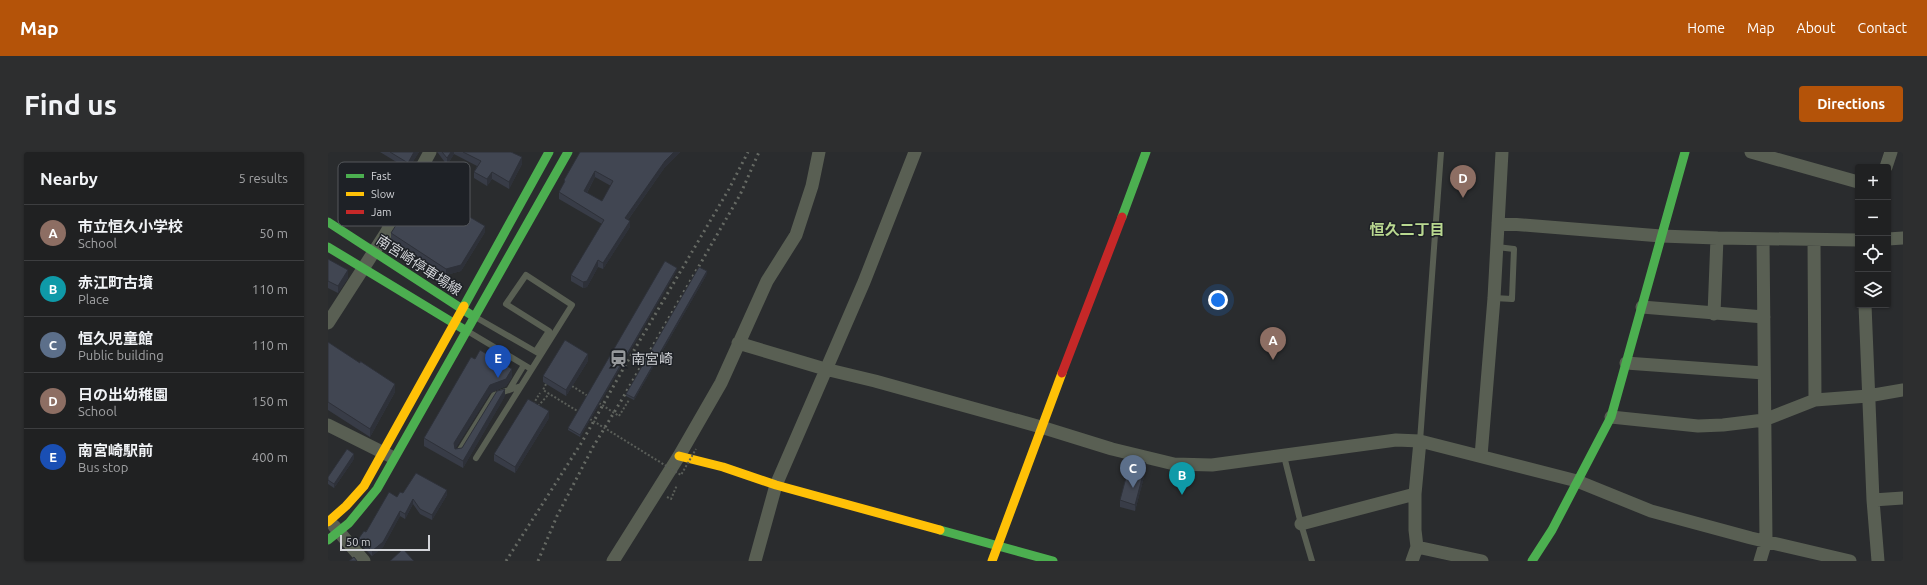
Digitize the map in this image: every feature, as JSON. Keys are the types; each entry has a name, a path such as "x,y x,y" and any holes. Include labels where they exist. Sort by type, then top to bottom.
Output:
{"street":[{"path":"424,162 430,152"},
{"path":"334,536 356,517 377,489 389,456 455,324 549,152"},
{"path":"364,561 334,536 329,521 364,486 389,456 468,332 568,152"},
{"path":"613,561 679,456 720,383 767,281 796,235 812,186 819,152"},
{"path":"756,561 776,485 864,282 915,152"},
{"path":"992,561 1109,254 1146,152"},
{"path":"1481,456 1494,298 1502,152"},
{"path":"1532,561 1552,530 1611,417 1660,236 1685,152"},
{"path":"1751,152 1855,181"},
{"path":"1887,164 1891,152"},
{"name":"南宮崎停車場線","path":"328,222 475,317"},
{"path":"1498,223 1660,236 1855,240"},
{"path":"328,323 364,269 389,226"},
{"path":"1714,314 1717,238"},
{"path":"1891,239 1903,238"},
{"path":"1760,561 1766,541 1763,239"},
{"path":"1814,240 1815,400"},
{"path":"328,246 468,332"},
{"path":"1642,307 1764,317"},
{"path":"1865,308 1873,500 1878,561"},
{"path":"738,343 826,369 1042,427 1112,449 1174,464 1212,465 1396,440 1420,441 1577,481 1651,511 1850,561"},
{"path":"1626,363 1764,372"},
{"path":"1611,417 1698,426 1723,425 1764,420 1815,400 1868,396 1903,390"},
{"path":"328,425 389,456"},
{"path":"1412,561 1418,547 1415,530 1415,494 1420,441"},
{"path":"679,456 723,467 776,485 1053,561"},
{"path":"1301,524 1415,494"},
{"path":"1873,500 1903,498"},
{"path":"1418,547 1482,561"}],"lane":[{"path":"1420,441 1441,152"},
{"path":"1494,298 1512,299 1514,249 1497,247"},
{"path":"476,458 531,369 538,352 549,331 506,304 526,275 572,303 538,352"},
{"path":"475,317 538,352"},
{"path":"468,332 531,369"},
{"path":"509,390 524,365"},
{"path":"458,453 494,395 520,386"},
{"path":"1284,456 1312,561"}],"path":[{"path":"546,384 543,390 582,414"},
{"path":"572,386 619,416 629,400"},
{"path":"540,393 534,403 539,406 549,394"},
{"path":"589,418 681,475"},
{"path":"671,499 681,475 696,449"}],"building":[{"path":"390,152 414,152 409,162"},
{"path":"442,152 451,152 447,158"},
{"path":"463,152 511,152 522,157 509,182 492,172 487,179 474,172 481,161"},
{"path":"580,152 674,152 665,161 625,218 630,221 603,263 598,260 587,281 583,282 571,275 604,220 559,192 565,181 564,180","holes":["595,171 613,181 602,201 584,191"]},
{"path":"470,217 485,226 461,265 446,269 391,233 395,226 470,226"},
{"path":"328,259 348,270 338,286 328,281"},
{"path":"665,261 677,268 580,435 568,428"},
{"path":"699,267 707,271 634,398 626,394"},
{"path":"565,340 588,354 566,390 543,376"},
{"path":"328,342 395,384 370,429 328,402"},
{"path":"480,350 512,369 506,379 490,385 454,443 455,449 462,448 497,391 505,389 463,461 424,438 471,357 475,359"},
{"path":"528,399 549,411 515,467 494,454"},
{"path":"347,449 354,454 334,484 328,480 328,477"},
{"path":"1131,459 1146,463 1135,505 1120,500"},
{"path":"416,473 447,490 432,515 420,509 413,499 405,514 400,511 383,542 372,551 359,538 364,531 366,532 389,492 397,497 400,492 403,493"},
{"path":"403,549 414,561 390,561"},
{"path":"354,557 357,561 349,561"}],"railway":[{"path":"506,561 582,442 729,189 748,152"},
{"path":"538,561 557,516 593,447 740,195 759,152"}],"traffic: fast":[{"path":"464,306 549,152"},
{"path":"328,540 349,523 377,489 568,152"},
{"path":"1122,217 1146,152"},
{"path":"1532,561 1552,530 1611,417 1685,152"},
{"path":"328,222 473,316"},
{"path":"328,247 465,330"},
{"path":"940,530 1053,561"}],"traffic: slow":[{"path":"328,522 346,506 364,486 464,306"},
{"path":"992,561 1062,373"},
{"path":"679,456 723,467 776,485 940,530"}],"traffic: jam":[{"path":"1062,373 1122,217"}],"place":[{"name":"日の出幼稚園","path":"1463,198"},
{"name":"南宮崎","path":"618,359"},
{"name":"市立恒久小学校","path":"1273,360"},
{"name":"南宮崎駅前","path":"498,378"},
{"name":"恒久児童館","path":"1133,488"},
{"name":"赤江町古墳","path":"1182,495"}],"district":[{"name":"恒久二丁目","path":"1407,229"}]}
